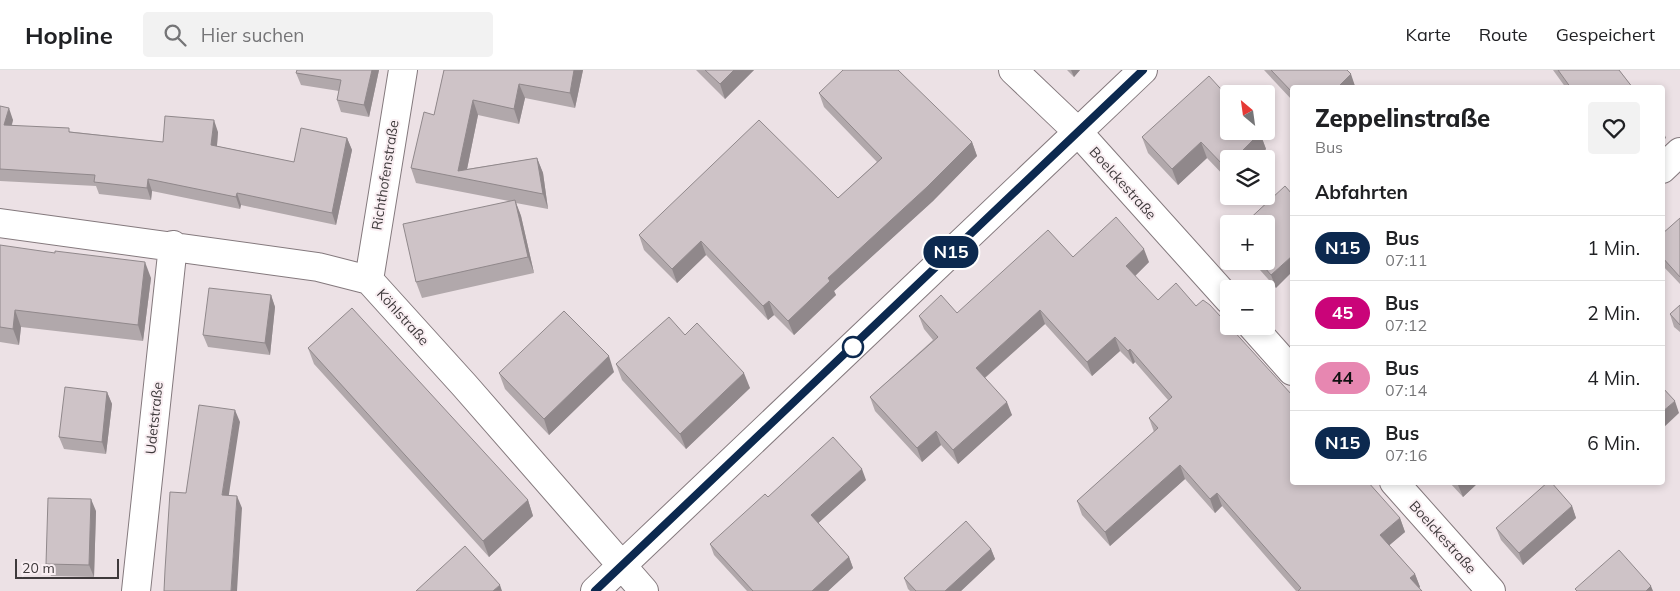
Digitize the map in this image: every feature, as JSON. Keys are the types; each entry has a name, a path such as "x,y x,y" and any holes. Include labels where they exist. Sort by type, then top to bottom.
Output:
{"street":[{"name":"Richthofenstraße","path":"369,280 403,70"},
{"name":"Boelckestraße","path":"1013,70 1077,132 1220,290"},
{"path":"595,591 1144,70"},
{"path":"1665,166 1680,152"},
{"name":"Köhlstraße","path":"0,222 318,267 369,280 465,386 644,591"},
{"name":"Udetstraße","path":"136,591 173,246"},
{"path":"1260,335 1290,369"},
{"name":"Boelckestraße","path":"1397,485 1491,591"}],"building":[{"path":"297,70 372,70 364,105 337,100 341,80 296,73"},
{"path":"444,70 574,70 570,93 519,84 514,109 473,100 458,171 537,158 543,194 411,168 424,112 434,115"},
{"path":"705,70 734,70 720,84"},
{"path":"843,70 898,70 972,142 927,187 828,278 830,281 788,321 769,301 763,306 701,241 672,269 639,235 759,120 838,198 882,158 819,93"},
{"path":"1271,70 1347,70 1351,74 1340,85 1290,85 1290,90"},
{"path":"1558,70 1619,70 1631,85 1569,85"},
{"path":"1209,76 1220,88 1220,140 1253,140 1243,150 1220,150 1220,162 1201,142 1172,169 1142,137"},
{"path":"0,106 9,108 4,125 69,128 69,132 163,142 165,116 214,120 211,145 294,162 301,128 347,138 332,213 237,193 236,197 148,179 147,188 94,182 95,175 0,169"},
{"path":"1285,186 1290,192 1290,258 1271,275 1267,270 1275,270 1275,215 1254,215 1264,205 1275,205 1275,195"},
{"path":"515,200 528,257 416,282 403,224"},
{"path":"1116,217 1144,249 1126,266 1158,300 1176,283 1196,306 1203,300 1210,305 1220,316 1220,335 1237,335 1290,393 1290,485 1371,485 1400,518 1380,535 1415,574 1410,578 1422,591 1298,591 1301,588 1217,493 1210,499 1180,465 1105,532 1077,501 1158,428 1149,418 1172,397 1130,349 1128,351 1115,337 1087,362 1040,310 976,368 1007,402 953,450 936,431 917,448 870,397 938,337 919,316 941,295 957,313 1048,230 1073,257"},
{"path":"1680,218 1680,277 1665,260 1665,231"},
{"path":"0,245 55,253 55,251 145,262 138,325 15,310 13,329 0,327"},
{"path":"209,288 271,295 265,343 203,335"},
{"path":"1680,305 1680,325 1670,314"},
{"path":"352,308 528,500 483,541 308,348"},
{"path":"564,311 609,356 544,419 499,373"},
{"path":"669,317 685,335 697,323 744,373 680,434 616,364"},
{"path":"65,387 107,392 102,442 59,437"},
{"path":"1665,390 1675,401 1665,409"},
{"path":"199,405 235,410 222,495 237,496 231,591 164,591 170,492 186,493"},
{"path":"833,437 862,469 811,515 849,557 812,591 753,591 710,544 765,494 768,497"},
{"path":"1545,485 1554,485 1572,506 1519,553 1496,528"},
{"path":"48,498 91,499 89,565 46,564"},
{"path":"966,521 991,549 945,591 916,591 904,578"},
{"path":"465,546 500,585 493,591 416,591"},
{"path":"1619,550 1651,586 1646,591 1577,591 1575,589"}],"bus line":[{"name":"N15","path":"595,591 1143,70"}]}
